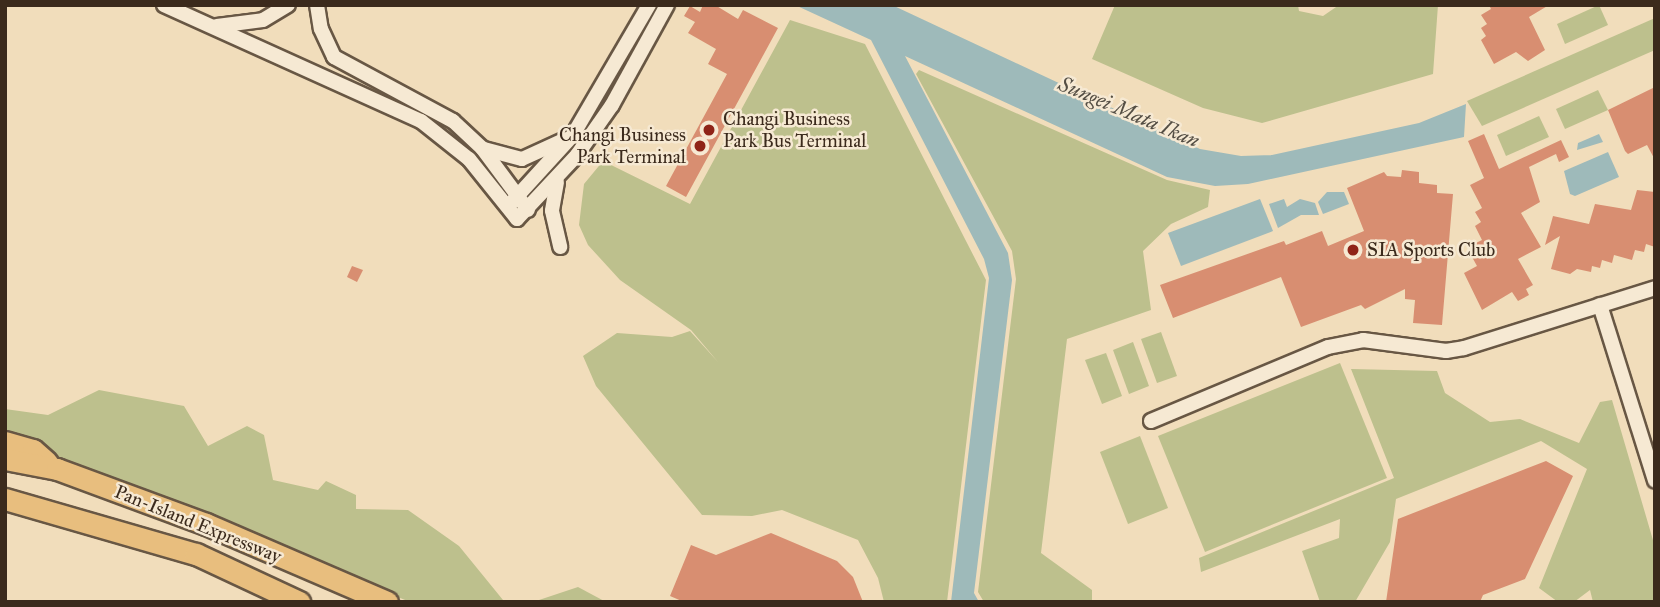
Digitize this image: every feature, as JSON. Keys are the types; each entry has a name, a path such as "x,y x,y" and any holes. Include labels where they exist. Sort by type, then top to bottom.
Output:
{"highway":[{"path":"5,442 33,450 57,470"},
{"name":"Pan-Island Expressway","path":"5,459 57,470 205,524 387,602"},
{"name":"Pan-Island Expressway","path":"5,499 183,550 299,602"}],"street":[{"path":"164,5 421,121 469,159 523,214 557,180 612,105 667,5"},
{"path":"212,26 240,26 288,5"},
{"path":"317,5 321,29 334,57 374,82 453,121 482,148 513,202"},
{"path":"513,202 573,135 649,5"},
{"path":"482,148 522,159 573,135"},
{"path":"557,180 552,211 560,247"},
{"path":"1151,421 1328,347 1363,341 1455,349 1655,288"},
{"path":"1600,305 1655,481"}],"green space":[{"path":"1115,5 1298,5 1299,11 1323,16 1339,5 1438,5 1433,74 1262,123 1203,108 1092,59"},
{"path":"1599,5 1608,25 1565,44 1557,24"},
{"path":"1655,18 1655,50 1482,126 1467,101"},
{"path":"790,20 865,44 986,280 947,602 884,602 878,578 858,540 782,510 752,516 702,515 596,386 583,356 617,333 672,337 690,331 718,362 691,330 620,280 588,245 579,225 584,184 603,161 690,204"},
{"path":"919,70 1167,180 1210,190 1208,207 1171,224 1143,251 1151,310 1067,339 1041,553 1092,590 1092,602 984,602 978,592 1016,279 1012,251 916,74"},
{"path":"1598,90 1608,110 1565,129 1556,109"},
{"path":"1539,116 1549,137 1506,156 1497,135"},
{"path":"1161,332 1177,376 1157,383 1141,339"},
{"path":"1133,342 1149,386 1129,394 1113,350"},
{"path":"1106,353 1122,396 1102,404 1085,360"},
{"path":"1340,363 1387,478 1205,552 1158,436"},
{"path":"1351,369 1437,371 1445,393 1490,422 1520,419 1579,443 1600,402 1612,400 1655,547 1655,602 1593,602 1590,590 1574,602 1558,602 1539,588 1587,469 1541,441 1396,499 1390,542 1355,602 1320,602 1302,551 1339,538 1340,519 1201,572 1199,558 1394,478"},
{"path":"99,390 184,406 208,446 247,426 264,435 273,480 318,490 326,481 356,495 356,509 408,510 459,546 503,600 517,602 410,602 5,437 5,409 48,415"},
{"path":"1140,436 1168,508 1128,524 1100,452"},
{"path":"578,587 606,602 533,602"}],"water":[{"path":"795,5 892,5 1200,149 1241,156 1272,155 1419,123 1466,104 1464,137 1248,184 1215,186 1167,177 905,56 1008,253 1012,280 974,593 979,602 951,602 989,278 984,259 871,40"},
{"path":"1599,134 1603,142 1577,150 1578,143"},
{"path":"1608,152 1619,177 1575,196 1570,194 1564,171"},
{"path":"1327,192 1344,192 1349,204 1323,214 1318,202"},
{"path":"1260,199 1273,231 1181,266 1168,233"},
{"path":"1284,199 1287,207 1300,199 1315,203 1319,215 1301,215 1278,228 1269,204"}],"building":[{"name":"Changi Business Park Bus Terminal","path":"703,5 715,5 738,19 743,10 778,28 686,197 666,186 727,74 708,64 716,49 688,33 695,22 684,16 690,6 700,12"},
{"path":"1489,5 1549,5 1529,17 1545,50 1528,61 1516,52 1494,64 1481,40 1486,36 1481,28 1487,24 1481,15 1491,9"},
{"path":"1655,87 1655,160 1647,145 1628,154 1625,151 1608,110"},
{"path":"1484,134 1499,169 1561,140 1569,157 1559,162 1556,154 1529,167 1540,202 1521,213 1541,247 1518,259 1533,285 1526,289 1529,295 1518,301 1512,292 1482,310 1464,273 1477,266 1472,257 1479,253 1474,244 1482,240 1475,226 1481,222 1475,212 1482,208 1470,185 1484,178 1468,141"},
{"name":"SIA Sports Club","path":"1402,170 1419,172 1419,183 1437,185 1437,193 1453,194 1442,325 1413,323 1415,300 1405,299 1405,289 1365,309 1361,305 1301,327 1281,277 1173,318 1160,285 1284,241 1286,245 1322,231 1328,246 1364,231 1347,188 1384,172 1387,176 1401,177"},
{"path":"1637,190 1655,192 1655,247 1646,244 1644,252 1635,250 1632,260 1614,255 1612,263 1602,260 1600,268 1592,266 1591,272 1577,269 1570,274 1551,269 1560,236 1545,245 1553,216 1589,224 1595,204 1631,210"},
{"path":"352,266 363,270 357,282 347,277"},
{"path":"1546,461 1573,476 1525,579 1483,595 1480,602 1386,602 1398,519"},
{"path":"771,533 837,561 853,577 863,602 684,602 670,596 691,545 716,555"}],"place":[{"name":"Changi Business Park Bus Terminal","path":"709,130"},
{"name":"Changi Business Park Terminal","path":"700,146"},
{"name":"SIA Sports Club","path":"1353,250"}],"water label":[{"name":"Sungei Mata Ikan","path":"1129,112"}]}
